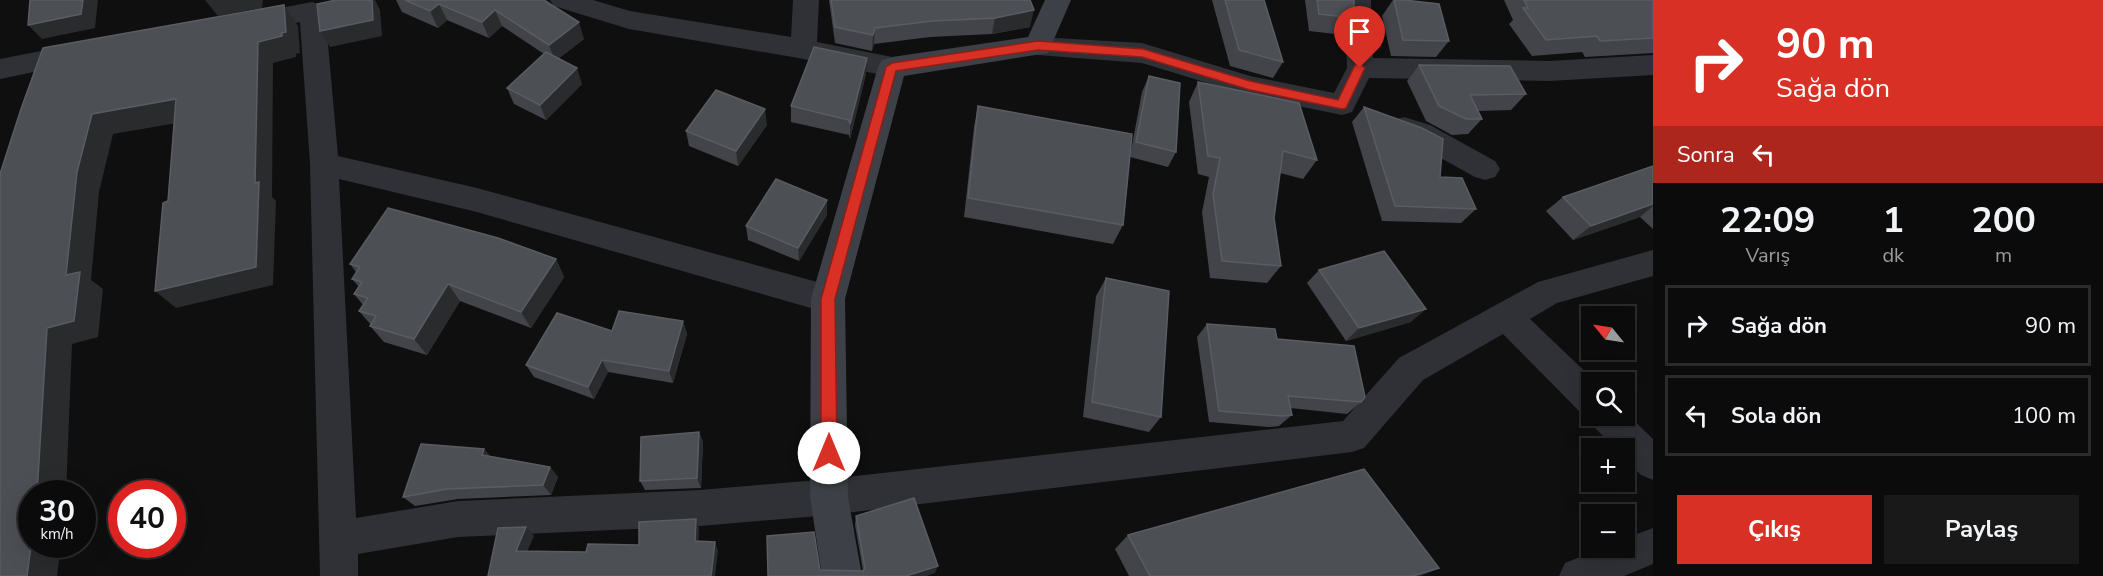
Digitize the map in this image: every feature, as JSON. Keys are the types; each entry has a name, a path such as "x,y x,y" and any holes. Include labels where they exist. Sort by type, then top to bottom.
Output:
{"street":[{"path":"563,0 629,20 804,49 892,67 1038,46 1143,53 1250,86 1360,112 1420,133 1485,169"},
{"path":"804,49 806,0"},
{"path":"1038,46 1058,0"},
{"path":"1358,0 1360,112"},
{"path":"220,28 312,11 339,3"},
{"path":"312,11 324,164 339,576"},
{"path":"0,69 104,49"},
{"path":"1360,68 1549,71 1653,65"},
{"path":"842,576 829,497 828,299 892,67"},
{"path":"324,164 477,200 828,299"},
{"path":"339,539 458,519 700,508 829,497 1352,436 1411,369 1549,292 1653,263"},
{"path":"1506,316 1581,390"},
{"path":"1616,426 1653,463"},
{"path":"1601,572 1653,546"}],"building":[{"path":"30,0 83,0 81,14 28,25"},
{"path":"336,0 372,0 373,20 320,31 317,4"},
{"path":"405,0 544,0 579,22 549,45 495,10 482,22 439,4 430,11"},
{"path":"831,0 1030,0 1034,10 995,18 932,21 875,28 873,35 835,27"},
{"path":"1225,0 1264,0 1283,62 1239,50"},
{"path":"1317,0 1354,0 1354,18 1319,14"},
{"path":"1394,0 1439,4 1449,41 1403,40"},
{"path":"1524,0 1653,0 1653,38 1600,41 1597,36 1546,40 1523,8 1528,8"},
{"path":"284,5 286,32 282,33 282,36 258,42 255,183 259,182 256,267 155,291 163,203 168,201 176,99 92,114 77,172 66,275 80,272 74,321 47,328 38,480 18,480 18,558 29,558 27,576 0,576 0,174 43,48"},
{"path":"814,47 867,58 850,124 849,120 791,106"},
{"path":"546,52 577,68 540,105 507,88"},
{"path":"1419,65 1510,66 1526,94 1470,95 1482,119 1466,119 1439,106"},
{"path":"1149,76 1180,83 1176,152 1136,142"},
{"path":"1198,82 1299,103 1317,160 1283,151 1274,218 1281,266 1222,261 1213,194 1220,158 1208,156"},
{"path":"716,90 765,109 736,151 686,131"},
{"path":"978,106 1132,134 1123,225 968,198"},
{"path":"1364,107 1422,128 1443,139 1440,177 1462,178 1476,209 1395,206"},
{"path":"1653,166 1653,204 1591,226 1563,197"},
{"path":"776,179 827,200 798,248 746,226"},
{"path":"388,208 498,238 556,259 521,312 448,284 414,339 370,326 376,316 359,311 368,298 354,294 362,282 352,279 360,267 350,264"},
{"path":"1384,251 1426,309 1359,328 1319,270"},
{"path":"1106,278 1169,291 1161,417 1092,402"},
{"path":"619,311 683,321 669,371 602,360 588,387 526,365 557,313 612,331"},
{"path":"1207,324 1275,329 1277,339 1354,346 1365,397 1361,402 1288,396 1292,415 1282,416 1219,411"},
{"path":"699,432 697,478 640,481 641,437"},
{"path":"421,444 484,449 482,455 550,467 543,485 447,489 403,497"},
{"path":"1364,469 1439,568 1413,576 1150,576 1128,535"},
{"path":"914,498 938,566 906,576 768,576 767,536 814,532 820,570 863,571 865,568 856,516"},
{"path":"696,519 695,541 715,542 711,576 488,576 498,528 526,527 516,551 586,552 588,544 639,545 639,522"}],"route":[{"path":"829,453 828,299 892,67 1038,46 1143,53 1250,86 1342,105 1360,68"}]}
